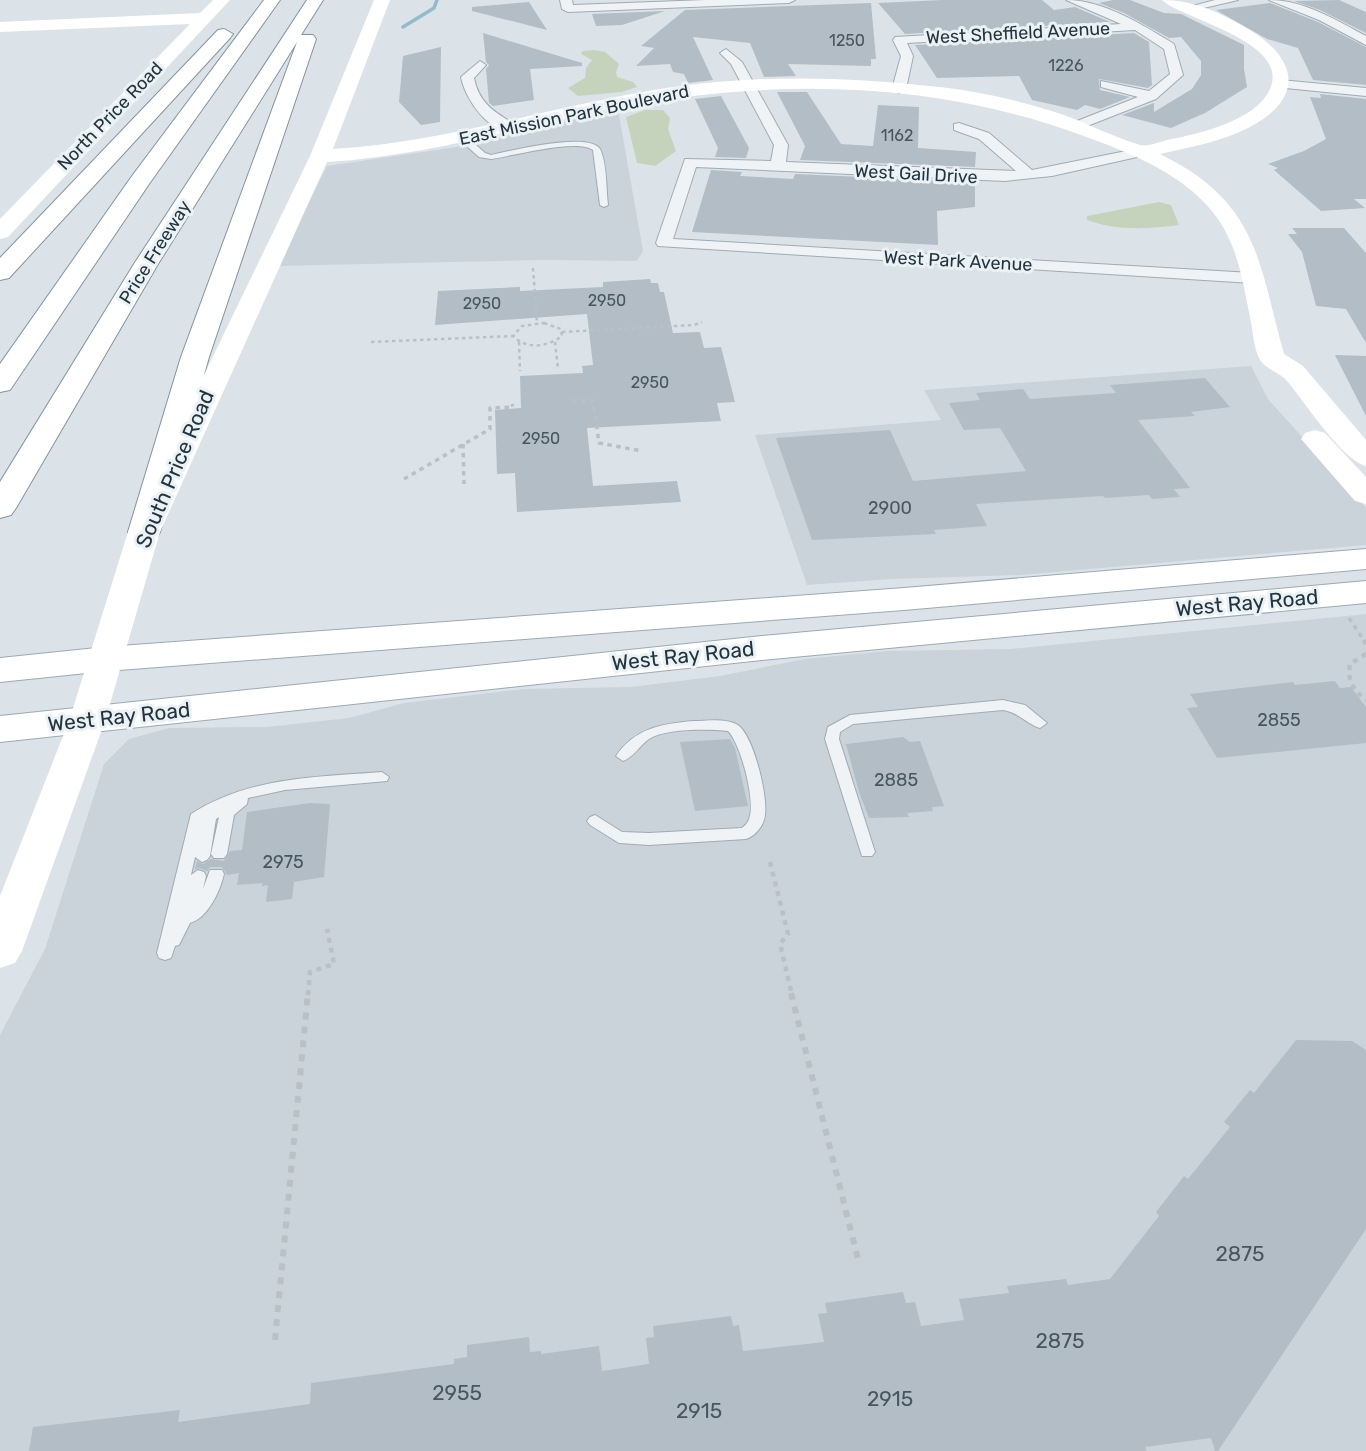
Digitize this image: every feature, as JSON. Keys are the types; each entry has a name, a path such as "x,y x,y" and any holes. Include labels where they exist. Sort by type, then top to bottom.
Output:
{"main road":[{"path":"0,273 170,89 246,12 271,0"},
{"path":"0,384 140,181 271,0"},
{"name":"Price Freeway","path":"0,508 146,264 315,0"},
{"path":"145,532 195,357 308,36 324,0"},
{"name":"West Ray Road","path":"17,669 106,659 981,592 1366,559"},
{"path":"762,648 787,629 912,615 981,592"},
{"name":"West Ray Road","path":"1,729 762,648 1366,592"}],"street":[{"name":"North Price Road","path":"0,232 222,0"},
{"name":"South Price Road","path":"0,951 87,721 145,532 224,357 320,156 382,0"},
{"path":"567,5 789,0"},
{"path":"1072,0 1136,26 1170,47 1177,75 1151,96 1077,126"},
{"path":"1140,152 1207,137 1241,122 1269,105 1280,84 1277,66 1267,49 1256,40 1222,20 1170,0"},
{"path":"1191,8 1232,0"},
{"path":"1275,0 1323,18 1366,41"},
{"path":"0,29 199,24"},
{"name":"West Sheffield Avenue","path":"899,89 906,56 899,40 1136,26"},
{"path":"726,54 736,62 746,86 781,145 778,167"},
{"path":"480,65 467,77 471,97 483,111 511,128"},
{"name":"East Mission Park Boulevard","path":"320,156 373,153 464,139 645,97 746,86 813,84 899,89 976,100 1077,126 1140,152 1197,186 1220,207 1238,233 1252,278 1272,358 1265,373 1279,394 1366,495"},
{"path":"1106,84 1151,96"},
{"path":"1280,84 1366,92"},
{"path":"959,127 984,136 1029,175"},
{"name":"West Gail Drive","path":"690,162 957,177 1029,175 1140,152"},
{"name":"West Park Avenue","path":"690,162 664,243 1252,278"},
{"path":"1272,358 1294,372 1329,417 1366,457"}],"lane":[{"path":"464,139 482,155 491,157 571,143 591,144 597,149 604,205"},
{"path":"867,852 832,738 833,730 840,724 850,720 995,705 1020,708 1040,723"},
{"path":"595,821 619,837 649,839 746,833 756,824 759,811 756,792 741,737 735,729 719,726 653,732 640,738 624,756"},
{"path":"198,876 192,901 165,953 196,818 233,799 264,789 382,777"},
{"path":"219,854 227,813 252,793"},
{"path":"202,856 209,817 233,799"},
{"path":"181,925 207,897 214,886 216,874"}],"path":[{"path":"533,268 537,323"},
{"path":"513,335 517,328 537,323 551,324 562,332 694,326 702,322"},
{"path":"558,369 555,342 562,332"},
{"path":"371,342 513,335"},
{"path":"513,335 519,342 532,346 555,342"},
{"path":"519,342 520,371"},
{"path":"572,401 593,401 599,443 642,451"},
{"path":"404,479 490,429 490,408 513,407 512,404"},
{"path":"463,444 464,484"},
{"path":"1366,654 1350,664 1347,673 1351,685 1366,700"},
{"path":"771,862 788,934 780,944 814,1092 824,1116 858,1259"},
{"path":"275,1340 310,972 334,964 327,929"}],"shaded area":[{"path":"618,109 643,251 637,261 545,260 277,266 327,166 456,147"},
{"path":"1251,366 1268,399 1366,508 1366,545 1021,575 807,585 755,435 941,420 924,390"},
{"path":"1366,614 1366,1451 0,1451 0,1035 45,949 104,764 129,739 169,728 267,727 349,718 404,703 523,689 631,687 720,676 805,659 887,651 1010,649"}],"green space":[{"path":"583,51 605,52 619,64 617,77 633,82 637,87 622,92 578,96 568,88 585,78 586,68 592,60 581,54"},
{"path":"645,110 663,110 670,118 668,129 676,151 655,166 637,163 626,117"},
{"path":"1159,202 1171,205 1179,225 1132,228 1087,220 1087,216"}],"building":[{"path":"1042,0 1054,10 1075,7 1110,22 905,34 878,3"},
{"path":"1130,0 1164,13 1181,14 1244,45 1247,87 1205,113 1171,128 1122,115 1154,103 1154,112 1192,89 1201,75 1201,61 1181,37 1169,38 1124,13 1099,3"},
{"path":"1339,0 1366,12 1366,33 1320,10 1294,1"},
{"path":"529,2 547,30 472,11 472,7"},
{"path":"871,3 876,59 871,59 871,66 788,64 796,76 764,77 750,43 693,37 713,80 688,83 684,74 673,72 670,64 636,66 654,48 641,46 685,10"},
{"path":"1270,3 1318,22 1366,47 1366,85 1313,80 1298,48 1267,39 1216,10"},
{"path":"665,11 622,25 596,26 592,14"},
{"path":"483,33 582,63 582,66 530,69 534,100 493,106 489,103 486,69 489,65 486,62"},
{"path":"1134,33 1149,42 1152,85 1148,88 1099,79 1100,90 1130,97 1100,109 1085,105 1077,110 1032,100 1019,76 937,78 915,45"},
{"path":"441,47 440,122 421,125 399,102 403,56"},
{"path":"777,92 807,92 841,144 873,146 878,105 919,107 918,148 976,152 975,167 800,160 805,146"},
{"path":"1320,94 1366,99 1366,199 1354,199 1365,208 1321,211 1274,170 1278,168 1268,164 1304,151 1326,139 1310,97 1321,98"},
{"path":"721,96 749,148 746,158 715,157 718,148 695,99"},
{"path":"711,170 742,172 740,176 793,179 795,174 975,182 975,207 937,211 938,245 692,232"},
{"path":"1292,228 1344,228 1366,253 1366,343 1346,309 1316,306 1302,252 1288,234 1297,234"},
{"path":"650,279 651,283 658,283 660,292 664,292 673,333 700,332 704,348 721,347 735,402 717,403 721,421 587,428 593,486 677,481 681,502 517,512 515,473 497,474 495,410 521,408 520,376 583,373 582,366 593,365 587,314 435,325 438,291 603,287 603,282"},
{"path":"1335,355 1366,356 1366,416"},
{"path":"1205,378 1230,407 1191,412 1195,416 1138,420 1190,488 1174,489 1180,497 1152,499 1149,495 1103,496 976,504 987,526 934,530 936,534 812,540 776,438 890,430 913,481 1026,471 1000,428 964,430 949,403 980,400 976,393 1023,389 1030,399 1116,393 1110,385"},
{"path":"1335,681 1340,688 1351,687 1366,707 1366,743 1217,758 1187,708 1198,707 1190,694 1293,682 1295,685"},
{"path":"903,737 910,742 920,741 944,806 932,807 933,811 907,813 909,817 869,818 846,744"},
{"path":"730,739 735,748 748,806 695,811 680,742"},
{"path":"310,803 330,804 324,877 294,882 292,899 266,902 268,885 237,885 239,873 227,875 222,867 210,867 207,871 195,869 197,861 203,864 211,859 224,861 230,851 242,850 247,812"},
{"path":"1296,1040 1352,1041 1366,1050 1366,1229 1218,1451 1215,1451 1211,1438 1145,1447 1147,1451 29,1451 33,1427 180,1410 178,1422 310,1404 311,1383 454,1364 454,1359 467,1357 467,1345 529,1337 530,1352 541,1351 541,1354 599,1346 602,1371 649,1364 646,1338 654,1337 653,1326 731,1316 733,1326 739,1325 743,1351 824,1342 818,1314 827,1313 825,1303 903,1292 906,1303 915,1302 921,1326 964,1320 959,1299 1009,1293 1007,1286 1066,1279 1068,1285 1110,1279 1159,1216 1156,1212 1184,1176 1188,1179 1230,1127 1224,1122 1250,1090 1254,1093"}],"waterway":[{"path":"403,27 434,8 437,0"}]}
